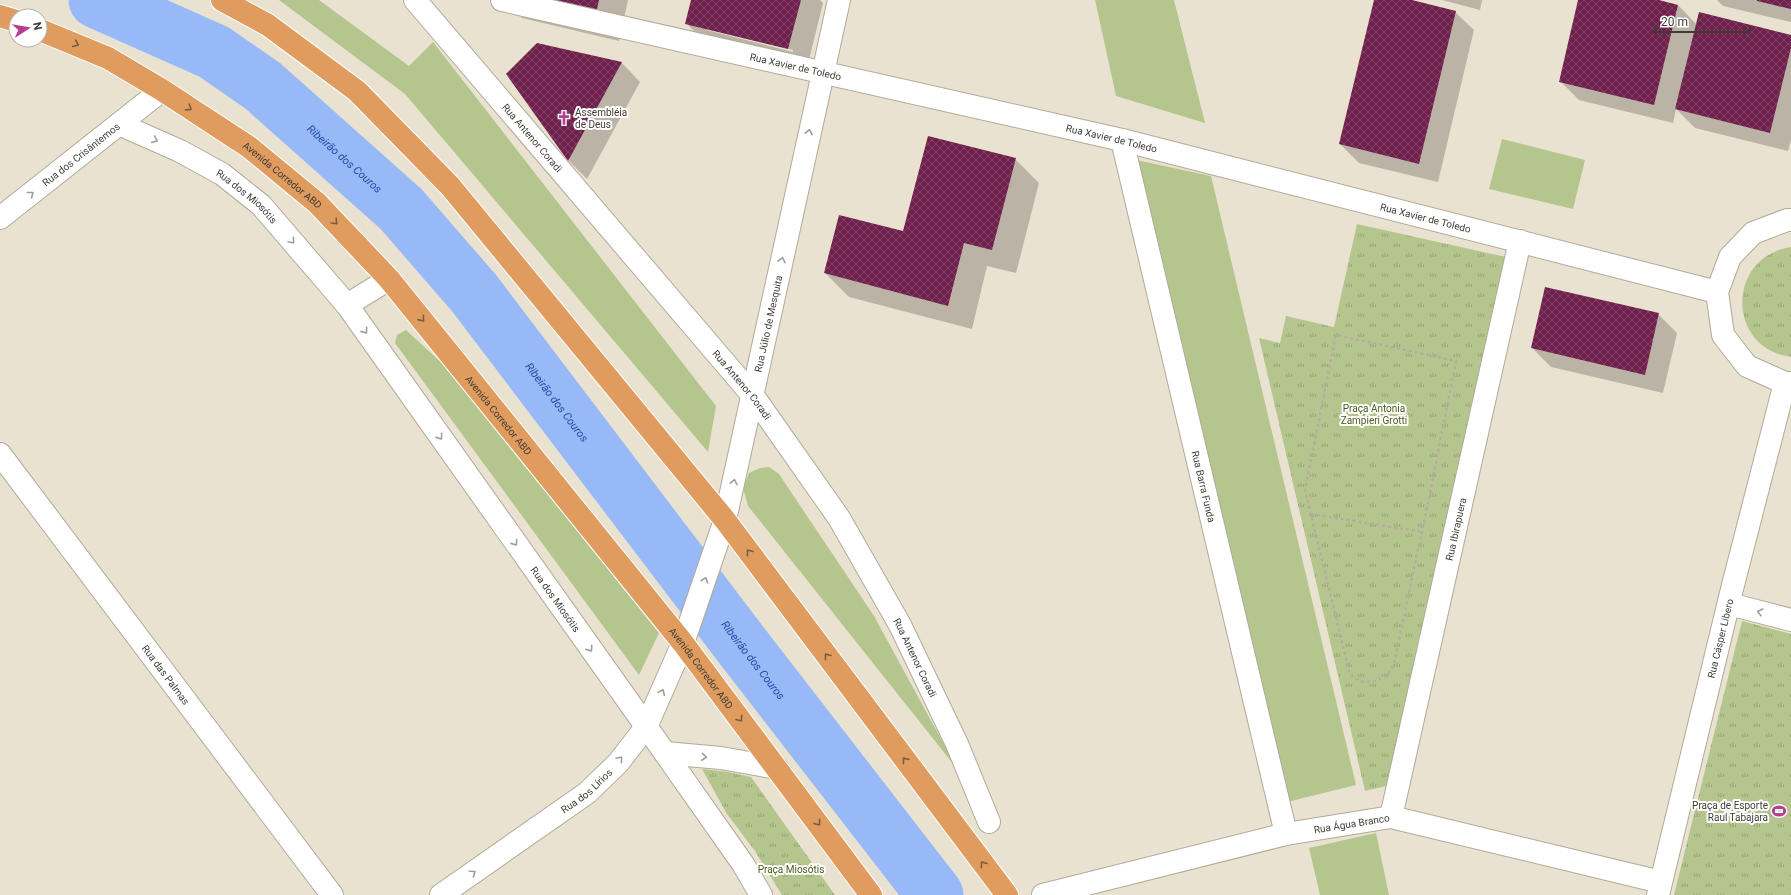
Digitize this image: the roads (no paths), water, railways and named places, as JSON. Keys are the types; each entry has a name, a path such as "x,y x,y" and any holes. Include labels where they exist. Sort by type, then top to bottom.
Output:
{"highway":[{"path":"222,0 268,25 357,91 444,180 725,520 1007,895"},
{"name":"Avenida Corredor ABD","path":"48,33 108,58 162,90 249,147 317,203 389,278 683,643 871,895"}],"street":[{"name":"Rua Antenor Coradi","path":"416,0 754,397 839,518 900,626 957,744 989,822"},
{"name":"Rua Xavier de Toledo","path":"502,0 822,71 1122,140 1717,292"},
{"name":"Rua Júlio de Mesquita","path":"683,643 725,520 754,397 822,71 839,0"},
{"name":"Rua dos Crisântemos","path":"0,218 162,90"},
{"name":"Rua dos Miosótis","path":"119,124 180,151 222,174 261,205 347,305 743,864 761,895"},
{"name":"Rua Barra Funda","path":"1122,140 1286,834"},
{"path":"1788,383 1747,366 1723,335 1717,292 1730,257 1752,234 1787,220 1791,220"},
{"name":"Rua Ibirapuera","path":"1391,817 1520,241"},
{"path":"347,305 389,278"},
{"name":"Rua Cásper Libero","path":"1659,889 1729,604 1788,383"},
{"name":"Rua das Palmas","path":"0,454 332,895"},
{"path":"1729,604 1791,620"},
{"name":"Rua dos Lírios","path":"441,895 587,793 618,763 646,727 683,643"},
{"path":"665,753 721,758 777,768"},
{"name":"Rua Água Branco","path":"1043,895 1286,834 1391,817 1659,889"}],"waterway":[{"name":"Ribeirão dos Couros","path":"97,0 214,52 263,86 401,209 474,293 739,642 935,895"}],"place":[{"name":"Assembléia de Deus","path":"564,118"},
{"name":"Praça de Esporte Raul Tabajara","path":"1779,811"}],"park label":[{"name":"Praça Antonia Zampieri Grotti","path":"1374,414"},
{"name":"Praça Miosótis","path":"791,869"}]}
